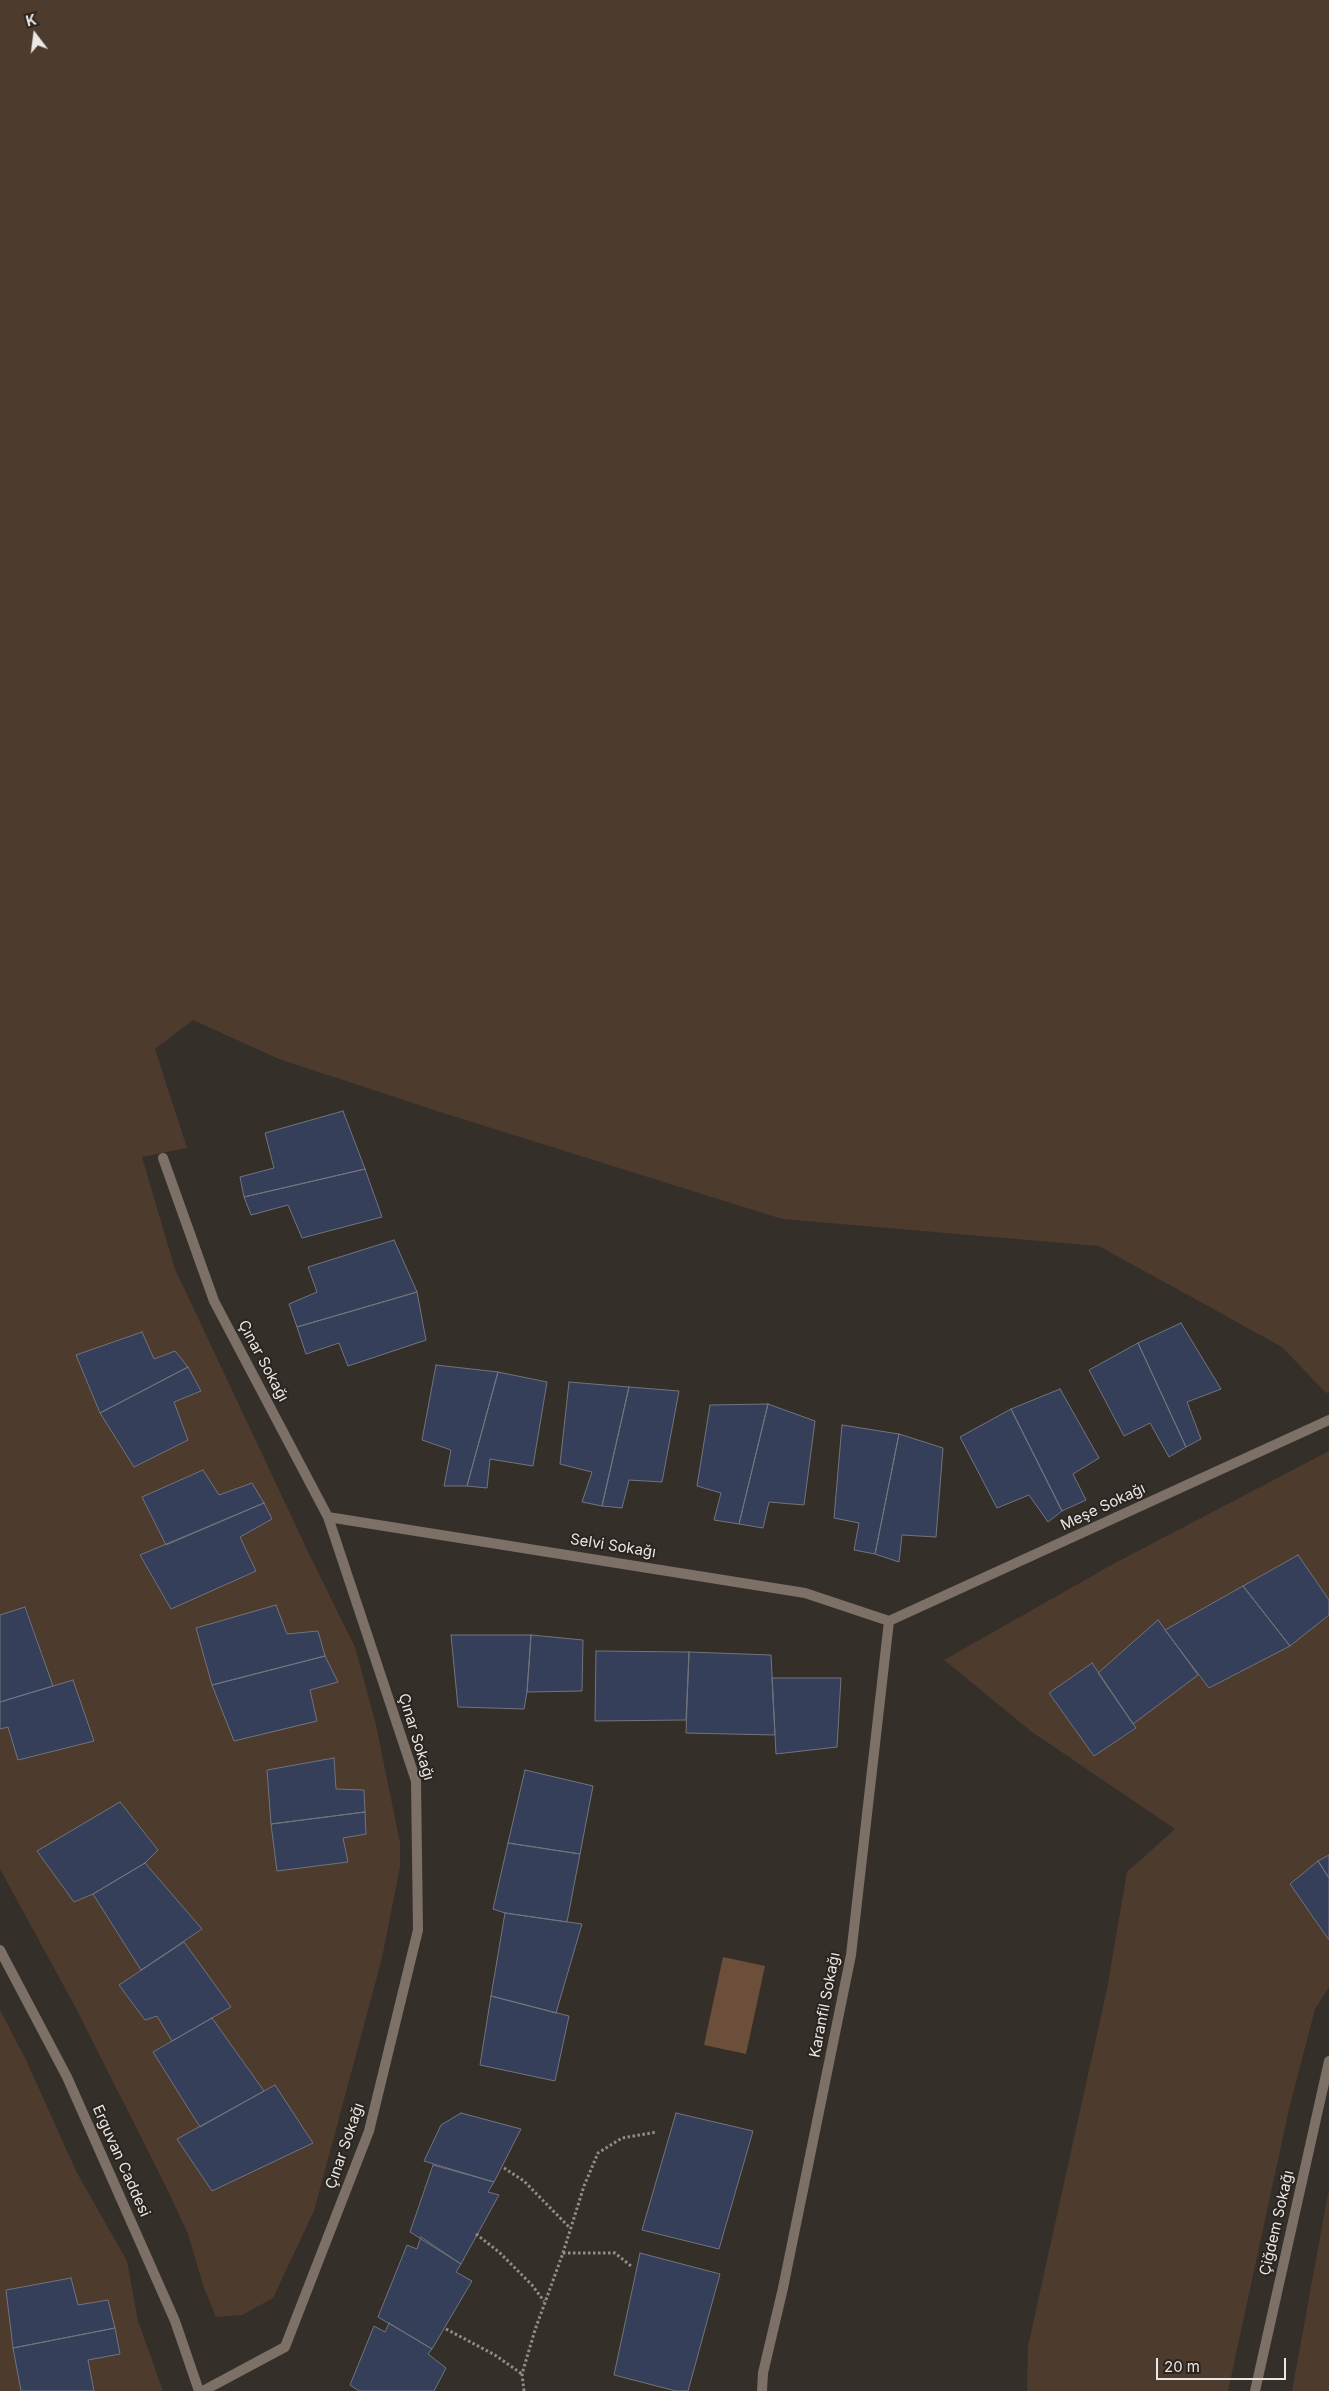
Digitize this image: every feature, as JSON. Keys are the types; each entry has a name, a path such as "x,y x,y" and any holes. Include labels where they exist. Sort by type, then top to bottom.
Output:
{"street":[{"name":"Çınar Sokağı","path":"163,1158 214,1300 328,1517 416,1781 418,1930 369,2131 285,2347 204,2391"},
{"name":"Meşe Sokağı","path":"889,1621 1329,1420"},
{"name":"Selvi Sokağı","path":"328,1517 805,1593 889,1621"},
{"name":"Karanfil Sokağı","path":"762,2391 763,2372 783,2288 851,1955 889,1621"},
{"name":"Erguvan Caddesi","path":"0,1950 67,2077 175,2321 199,2391"},
{"name":"Çiğdem Sokağı","path":"1255,2391 1329,2061"}],"path":[{"path":"524,2391 522,2374 570,2228 598,2153 622,2138 657,2132"},
{"path":"504,2168 524,2181 570,2228"},
{"path":"476,2234 506,2259 545,2301"},
{"path":"563,2253 615,2253 631,2266"},
{"path":"446,2329 494,2355 522,2374"}],"shaded area":[{"path":"0,0 1329,0 1329,1392 1326,1393 1282,1347 1099,1246 782,1219 437,1111 279,1059 193,1020 155,1049 187,1148 142,1157 175,1269 355,1647 376,1725 400,1843 400,1867 382,1958 314,2211 273,2298 242,2315 216,2317 204,2288 188,2234 170,2195 78,2012 0,1869 0,1729 8,1727 18,1760 93,1741 73,1680 53,1686 26,1607 0,1615","holes":["141,1332 154,1359 175,1351 201,1390 174,1402 188,1440 134,1467 100,1413 76,1356","202,1470 219,1495 252,1483 272,1519 240,1537 255,1571 171,1609 140,1556 166,1545 143,1497","275,1606 287,1634 318,1631 325,1656 338,1682 310,1690 317,1721 234,1740 212,1685 196,1629","334,1758 336,1789 364,1790 366,1834 343,1838 348,1862 277,1871 267,1770","120,1802 158,1850 145,1863 202,1929 184,1942 231,2007 212,2018 264,2091 275,2085 212,2191 177,2139 200,2127 153,2052 172,2041 157,2016 145,2020 119,1985 141,1970 93,1894 74,1902 37,1851"]},
{"path":"1329,1451 1329,1600 1297,1555 1165,1630 1098,1673 1091,1663 1049,1693 1094,1756 1136,1729 1133,1724 1198,1675 1210,1688 1290,1646 1329,1615 1329,1855 1318,1861 1290,1884 1329,1940 1329,1987 1315,2009 1289,2109 1228,2391 1027,2391 1028,2346 1107,1989 1127,1872 1175,1829 1032,1732 944,1660 1115,1563"},
{"path":"723,1957 765,1966 746,2054 704,2045"},
{"path":"0,2010 26,2060 76,2171 127,2261 138,2321 163,2391 94,2391 88,2360 120,2354 115,2328 108,2300 78,2305 71,2279 6,2290 21,2391 0,2391"},
{"path":"1329,2191 1329,2391 1292,2391 1326,2204"}],"building":[{"path":"343,1111 365,1169 244,1197 240,1177 274,1168 265,1133"},
{"path":"365,1169 382,1217 302,1238 288,1205 251,1215 244,1197"},
{"path":"394,1240 417,1292 297,1327 289,1304 317,1292 308,1267"},
{"path":"417,1292 426,1340 348,1366 339,1343 306,1354 297,1327"},
{"path":"1181,1323 1221,1389 1187,1402 1201,1439 1186,1447 1138,1343"},
{"path":"142,1332 154,1359 175,1351 188,1367 100,1413 76,1355"},
{"path":"1138,1343 1186,1447 1169,1457 1150,1423 1124,1436 1089,1370"},
{"path":"436,1365 498,1372 467,1486 444,1486 451,1450 422,1440"},
{"path":"188,1367 201,1391 174,1402 188,1440 134,1467 100,1413"},
{"path":"498,1372 547,1382 533,1466 490,1459 487,1488 467,1486"},
{"path":"569,1382 629,1387 602,1506 582,1502 592,1472 560,1464"},
{"path":"629,1387 679,1391 662,1482 629,1480 622,1508 602,1506"},
{"path":"1060,1389 1099,1458 1073,1474 1086,1500 1062,1511 1011,1409"},
{"path":"768,1404 739,1524 714,1520 721,1493 697,1486 710,1405"},
{"path":"768,1404 815,1421 804,1505 769,1502 763,1528 739,1524"},
{"path":"1011,1409 1062,1511 1048,1522 1029,1495 997,1508 960,1437"},
{"path":"842,1425 899,1434 875,1554 854,1550 859,1523 834,1518"},
{"path":"899,1434 943,1448 936,1537 902,1535 899,1562 875,1554"},
{"path":"203,1470 219,1495 252,1483 264,1503 166,1545 142,1497"},
{"path":"264,1503 272,1519 240,1537 256,1571 171,1609 140,1555"},
{"path":"1298,1555 1329,1600 1329,1615 1290,1646 1243,1586"},
{"path":"1243,1586 1290,1646 1209,1688 1165,1630"},
{"path":"276,1605 287,1634 318,1631 325,1656 212,1685 196,1628"},
{"path":"25,1607 53,1686 0,1702 0,1615"},
{"path":"1158,1620 1198,1675 1133,1724 1098,1673"},
{"path":"451,1635 531,1635 524,1709 458,1707"},
{"path":"531,1635 583,1640 582,1691 527,1692"},
{"path":"596,1651 689,1652 686,1720 595,1721"},
{"path":"689,1652 771,1655 775,1735 686,1733"},
{"path":"325,1656 338,1682 310,1690 317,1721 234,1741 212,1685"},
{"path":"1092,1663 1136,1728 1094,1756 1049,1693"},
{"path":"772,1678 841,1678 837,1747 776,1754"},
{"path":"73,1680 94,1741 18,1760 8,1727 0,1729 0,1702"},
{"path":"334,1758 336,1789 364,1790 365,1812 271,1824 267,1770"},
{"path":"525,1770 593,1786 580,1854 508,1843"},
{"path":"120,1802 158,1850 145,1863 93,1894 74,1902 37,1851"},
{"path":"365,1812 366,1834 343,1838 348,1862 277,1871 271,1824"},
{"path":"508,1843 580,1854 567,1922 505,1913 493,1909"},
{"path":"1329,1855 1329,1878 1318,1861"},
{"path":"1318,1861 1329,1878 1329,1940 1290,1884"},
{"path":"145,1863 202,1929 141,1970 93,1894"},
{"path":"505,1913 582,1924 556,2013 491,1996"},
{"path":"184,1942 231,2007 172,2041 157,2016 145,2020 119,1985"},
{"path":"491,1996 569,2016 555,2081 480,2065"},
{"path":"212,2018 264,2091 200,2127 153,2052"},
{"path":"275,2085 313,2143 212,2191 177,2139"},
{"path":"461,2113 521,2129 494,2182 424,2161 441,2125"},
{"path":"676,2113 753,2131 719,2249 642,2230"},
{"path":"433,2165 494,2182 488,2192 499,2195 461,2264 410,2232"},
{"path":"421,2237 461,2264 456,2272 472,2281 432,2349 378,2317 407,2245 417,2249"},
{"path":"640,2253 720,2274 688,2391 676,2391 614,2375"},
{"path":"71,2278 78,2305 108,2300 115,2328 13,2348 6,2290"},
{"path":"389,2323 432,2349 428,2354 446,2368 434,2391 359,2391 350,2385 374,2326 385,2332"},
{"path":"115,2328 120,2354 88,2360 94,2391 21,2391 13,2348"}]}
